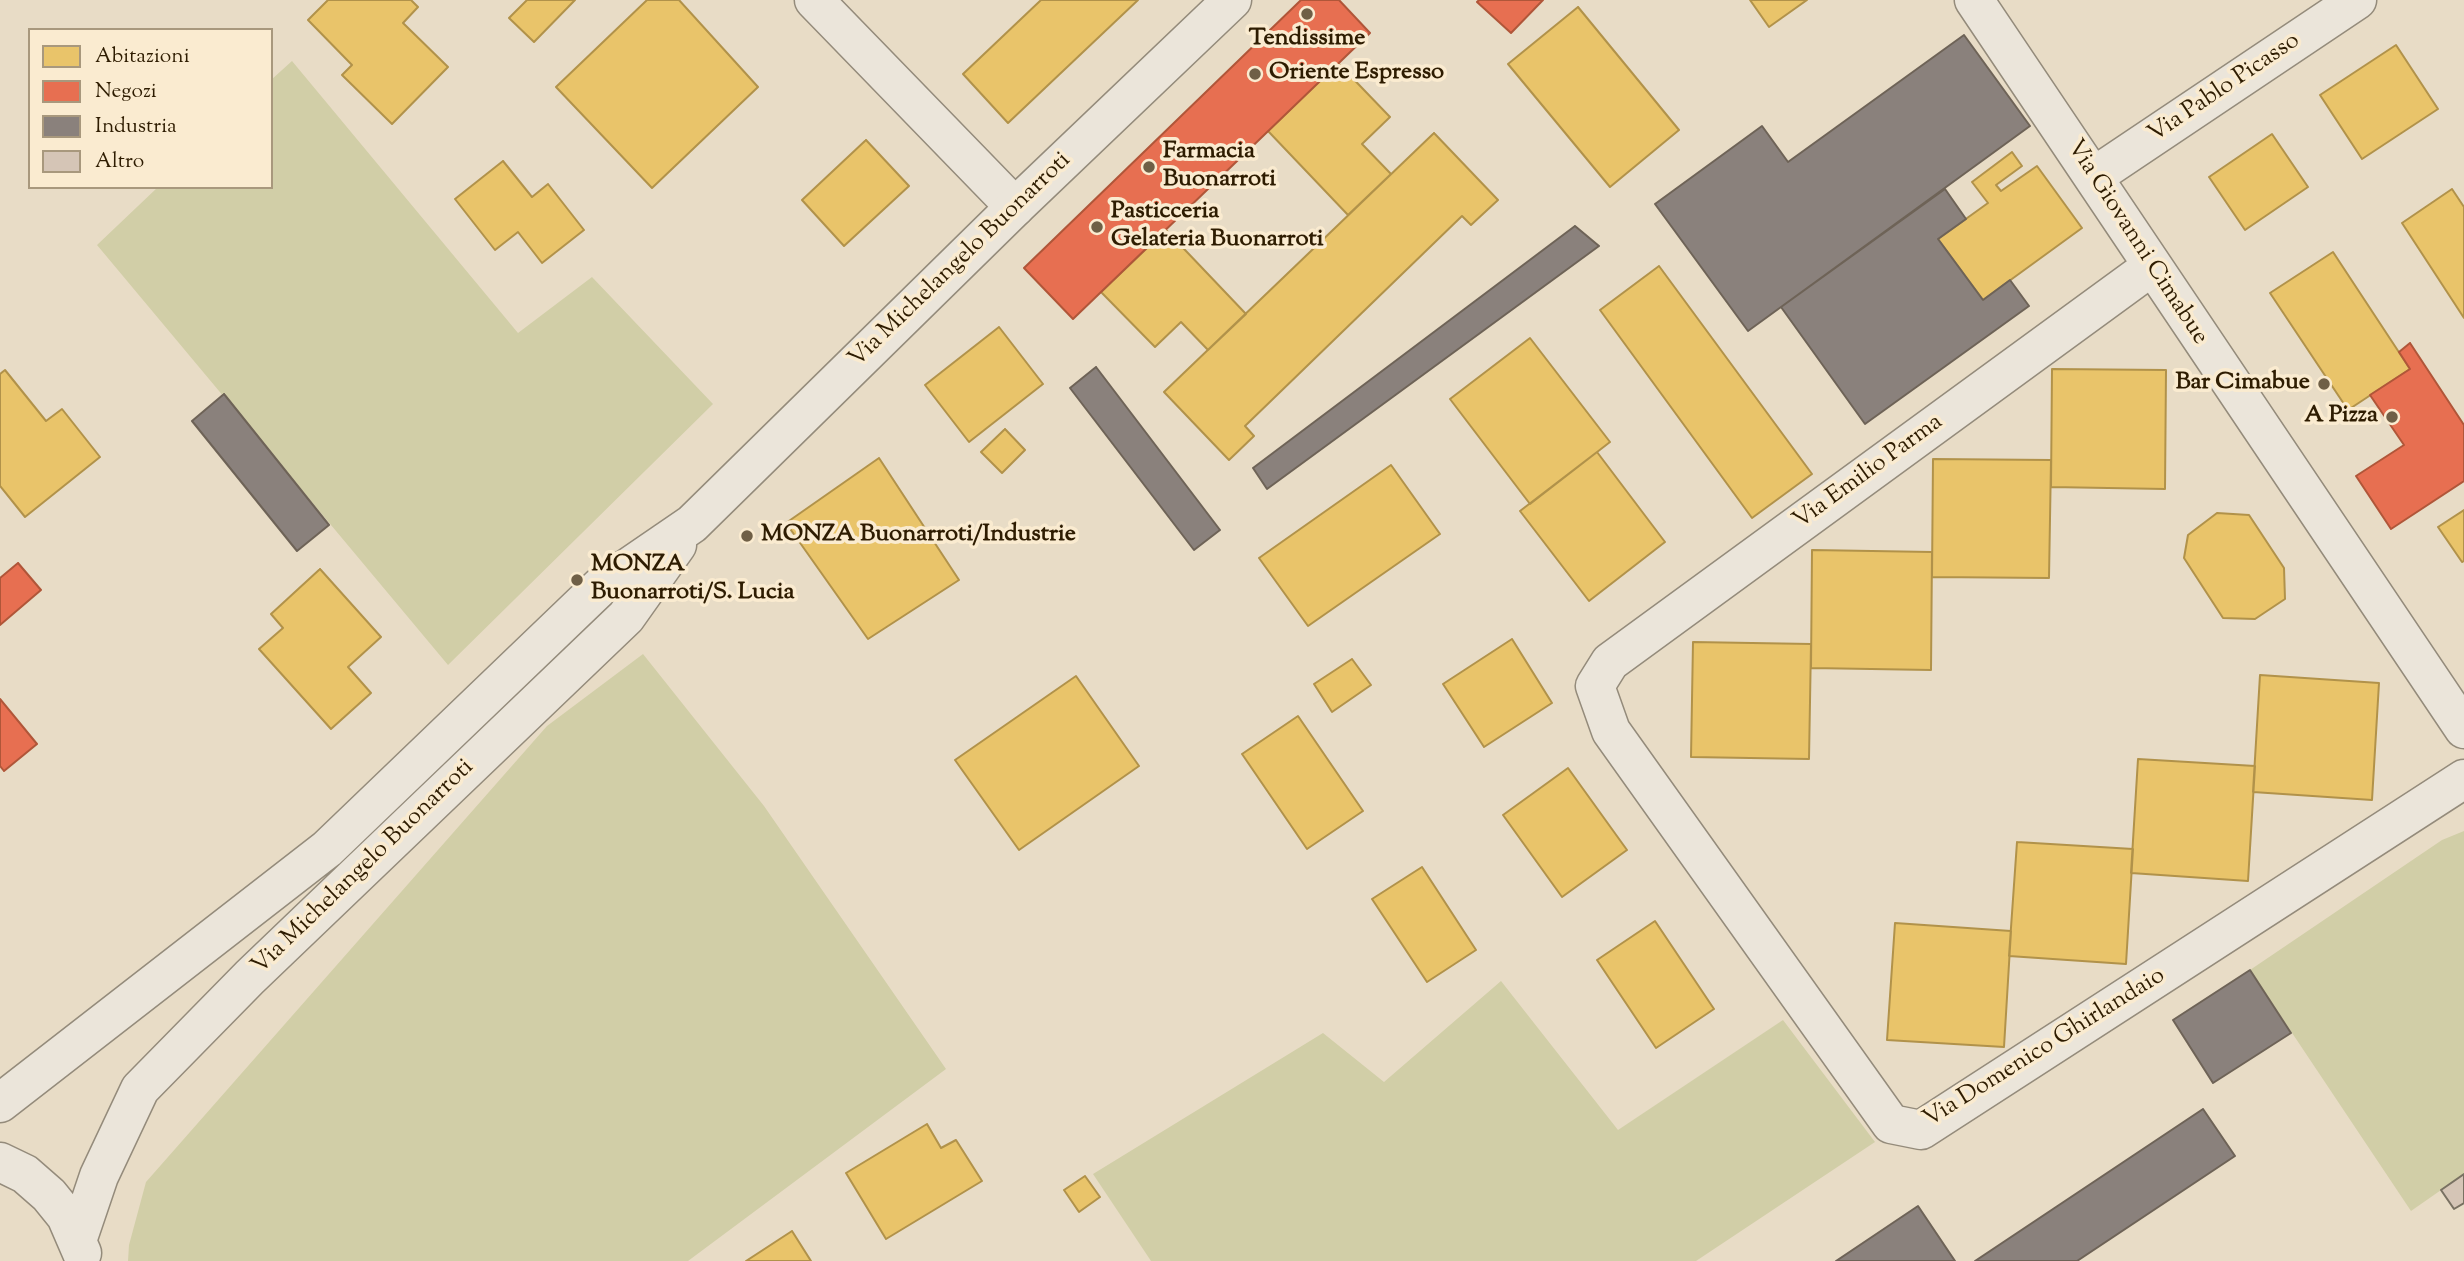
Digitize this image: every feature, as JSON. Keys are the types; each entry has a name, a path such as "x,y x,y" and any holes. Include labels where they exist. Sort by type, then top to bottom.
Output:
{"street":[{"path":"814,0 1015,207"},
{"name":"Via Michelangelo Buonarroti","path":"0,1103 327,849 600,587 692,524 1015,207 1233,0"},
{"name":"Via Giovanni Cimabue","path":"1974,0 2464,729"},
{"name":"Via Pablo Picasso","path":"2093,177 2357,0"},
{"name":"Via Emilio Parma","path":"1595,686 1610,662 2151,267"},
{"name":"Via Michelangelo Buonarroti","path":"81,1250 99,1175 140,1089 240,987 626,617 692,524"},
{"name":"Via Domenico Ghirlandaio","path":"1595,686 1611,731 1891,1124 1921,1130 2464,779"},
{"path":"0,1162 25,1174 49,1195 81,1250"}],"shaded area":[{"path":"292,61 518,333 592,277 713,404 448,665 97,245 156,189 273,189 273,78"},
{"path":"643,654 764,806 946,1069 688,1261 128,1261 129,1245 146,1182 547,726"},
{"path":"2464,831 2464,1174 2411,1211 2250,970 2442,840"},
{"path":"1501,981 1618,1130 1783,1020 1875,1142 1696,1261 1151,1261 1093,1174 1323,1033 1384,1082"}],"building: Abitazioni":[{"path":"328,0 411,0 418,7 403,23 448,67 392,124 342,75 352,65 308,20"},
{"path":"527,0 575,0 534,42 509,18"},
{"path":"647,0 679,0 758,87 652,188 556,87"},
{"path":"1041,0 1138,0 1008,123 963,74"},
{"path":"1750,0 1807,0 1769,27"},
{"path":"1578,7 1679,130 1610,187 1508,64"},
{"path":"2396,45 2438,109 2362,159 2320,95"},
{"path":"1338,63 1390,117 1362,144 1391,174 1348,215 1268,131"},
{"path":"1434,133 1498,200 1471,225 1462,216 1245,426 1254,436 1229,460 1164,392"},
{"path":"2272,134 2308,187 2245,230 2209,177"},
{"path":"866,140 909,186 844,246 802,200"},
{"path":"2012,152 2022,166 1996,185 2001,191 2037,166 2082,228 1983,300 1938,239 1988,203 1972,182"},
{"path":"503,161 532,197 548,184 584,230 542,263 518,232 495,250 455,199"},
{"path":"2452,189 2464,207 2464,318 2402,223"},
{"path":"1166,230 1246,314 1208,350 1181,322 1155,347 1101,292"},
{"path":"2333,252 2410,369 2348,410 2270,293"},
{"path":"1659,266 1812,474 1752,518 1600,310"},
{"path":"999,327 1043,384 969,442 925,385"},
{"path":"1530,338 1610,442 1530,504 1450,399"},
{"path":"2052,369 2166,370 2165,489 2051,487"},
{"path":"5,370 46,421 62,409 100,457 25,517 0,486 0,374"},
{"path":"1005,429 1025,450 1002,473 981,452"},
{"path":"1597,452 1665,542 1589,601 1520,511"},
{"path":"879,458 959,580 868,639 786,523"},
{"path":"1933,459 2051,460 2049,578 1932,577"},
{"path":"1391,465 1440,534 1308,626 1259,558"},
{"path":"2464,510 2464,561 2462,562 2438,527"},
{"path":"2217,513 2249,515 2284,568 2285,599 2255,619 2223,618 2184,558 2188,535"},
{"path":"1812,550 1932,552 1931,670 1811,668"},
{"path":"320,569 381,637 348,667 371,693 331,729 259,649 283,628 271,614"},
{"path":"1512,639 1552,703 1484,747 1443,684"},
{"path":"1693,642 1811,644 1809,759 1691,757"},
{"path":"1352,659 1371,685 1332,712 1314,684"},
{"path":"2260,675 2379,683 2372,800 2253,792"},
{"path":"1076,676 1139,766 1019,850 955,760"},
{"path":"1298,716 1363,811 1307,849 1242,754"},
{"path":"2138,759 2255,766 2248,881 2131,873"},
{"path":"1568,768 1627,850 1562,897 1503,815"},
{"path":"2017,842 2133,849 2126,964 2009,956"},
{"path":"1422,867 1476,950 1427,982 1372,899"},
{"path":"1655,921 1714,1009 1656,1048 1597,960"},
{"path":"1895,923 2011,931 2004,1047 1887,1040"},
{"path":"927,1124 941,1148 956,1140 982,1181 886,1239 846,1173"},
{"path":"1085,1176 1100,1197 1079,1212 1064,1190"},
{"path":"792,1231 811,1261 746,1261"}],"building: Negozi":[{"path":"1301,0 1339,0 1370,33 1073,319 1024,268"},
{"path":"1543,0 1511,33 1477,2"},
{"path":"2410,343 2464,425 2464,481 2391,529 2356,476 2404,445 2370,395 2410,369 2399,352"},
{"path":"18,563 41,590 0,625 0,578"},
{"path":"0,699 37,744 4,771 0,766"}],"building: Industria":[{"path":"1964,35 2030,126 1748,331 1655,204 1762,126 1788,162"},
{"path":"1945,189 1966,219 1938,239 1983,300 2010,280 2029,306 1865,424 1781,307"},
{"path":"1575,226 1599,246 1267,489 1253,468"},
{"path":"1096,367 1220,530 1194,550 1070,388"},
{"path":"224,394 329,525 297,551 192,421"},
{"path":"2250,970 2291,1033 2213,1083 2173,1020"},
{"path":"2203,1109 2235,1156 2077,1261 1975,1261"},
{"path":"1918,1206 1955,1261 1836,1261"}],"building: Altro":[{"path":"2464,1174 2464,1203 2454,1209 2441,1190"}],"place":[{"name":"Tendissime","path":"1307,14"},
{"name":"Oriente Espresso","path":"1255,74"},
{"name":"Farmacia Buonarroti","path":"1149,167"},
{"name":"Pasticceria Gelateria Buonarroti","path":"1097,227"},
{"name":"Bar Cimabue","path":"2324,384"},
{"name":"A Pizza","path":"2392,417"},
{"name":"MONZA Buonarroti/Industrie","path":"747,536"},
{"name":"MONZA Buonarroti/S. Lucia","path":"577,580"}]}
